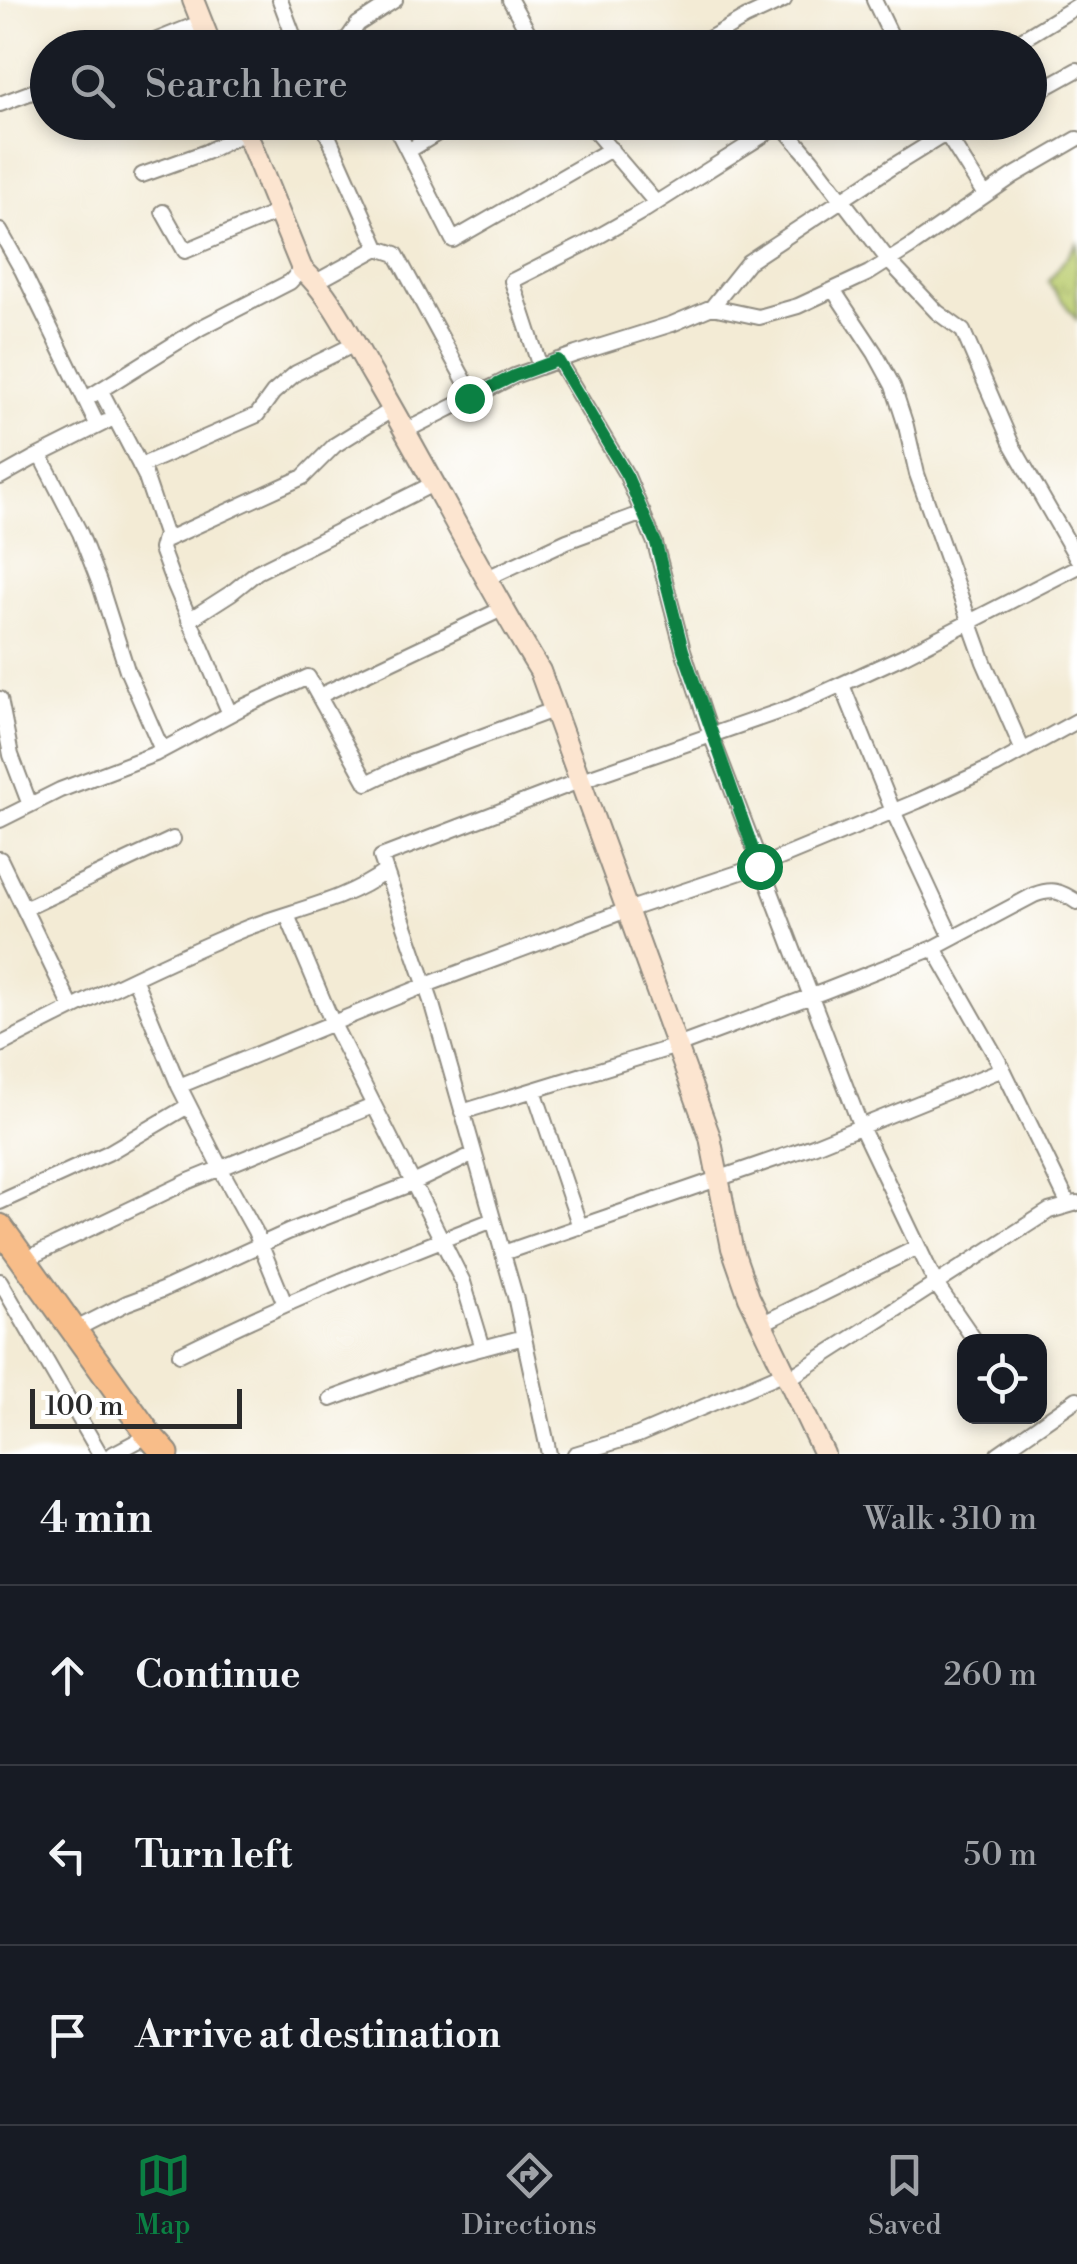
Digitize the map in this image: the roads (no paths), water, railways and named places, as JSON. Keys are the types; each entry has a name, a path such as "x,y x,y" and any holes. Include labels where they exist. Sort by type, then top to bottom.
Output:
{"highway":[{"path":"0,1227 158,1444"}],"street":[{"path":"193,0 205,30"},
{"path":"280,0 291,30"},
{"path":"356,30 358,24 395,0"},
{"path":"510,0 527,30"},
{"path":"729,30 784,0"},
{"path":"874,0 888,30"},
{"path":"1038,30 1077,6"},
{"path":"182,30 202,22"},
{"path":"1047,87 1077,70"},
{"path":"0,104 30,93"},
{"path":"712,307 758,317 798,306 834,290 889,261 1012,176 1077,139"},
{"path":"142,175 206,152 224,140"},
{"path":"249,140 309,275 393,409 540,671 710,1137 732,1248 749,1297 787,1376 816,1451"},
{"path":"330,140 378,248"},
{"path":"402,140 453,240 611,149"},
{"path":"408,151 426,140"},
{"path":"603,140 656,203"},
{"path":"540,367 512,281 656,203 754,140"},
{"path":"794,140 889,261 937,312 963,330 1012,444 1077,558"},
{"path":"405,432 514,376 712,307 748,262 927,140"},
{"path":"950,140 985,195"},
{"path":"163,212 185,251 278,212"},
{"path":"0,230 98,426"},
{"path":"86,399 200,328 290,282 378,248 396,254 474,396"},
{"path":"834,290 894,386 917,474 984,662 1023,750"},
{"path":"140,466 257,415 296,373 355,344"},
{"path":"558,360 627,476 656,543 683,650 712,735 860,1127 936,1284 970,1334"},
{"path":"101,391 140,466 164,534 162,549 230,714"},
{"path":"163,541 303,477 335,445 393,409"},
{"path":"0,477 115,418"},
{"path":"40,455 80,532 127,670 162,750"},
{"path":"189,620 257,572 434,484"},
{"path":"485,579 643,513"},
{"path":"548,1454 516,1296 426,985 381,857 579,781 792,707 970,623 1077,567"},
{"path":"319,696 502,609"},
{"path":"0,820 60,790 162,750 308,677 367,783 402,766 554,710"},
{"path":"842,684 893,811 952,938"},
{"path":"0,699 11,755 30,805"},
{"path":"179,1086 426,985 626,910 759,866 995,766 1077,721"},
{"path":"24,909 173,838"},
{"path":"0,859 72,1008"},
{"path":"0,1045 134,978 248,928 370,884 386,871"},
{"path":"462,1112 677,1046 810,996 934,948 1034,894 1060,891 1077,902"},
{"path":"286,915 334,1024 463,1282 484,1348"},
{"path":"575,1454 638,1435 787,1376 1049,1211 1073,1204 934,948"},
{"path":"134,978 188,1106 261,1244 285,1304"},
{"path":"503,1253 718,1180 1003,1069"},
{"path":"534,1090 580,1227"},
{"path":"0,1202 108,1153 188,1106"},
{"path":"24,1260 220,1167 374,1106"},
{"path":"74,1330 261,1244 474,1154"},
{"path":"180,1354 285,1304 494,1220"},
{"path":"762,1324 918,1247"},
{"path":"0,1281 100,1454"},
{"path":"330,1398 434,1361 524,1337"},
{"path":"1047,1414 1077,1399"},
{"path":"998,1454 1029,1424"},
{"path":"114,1454 158,1444"}]}
